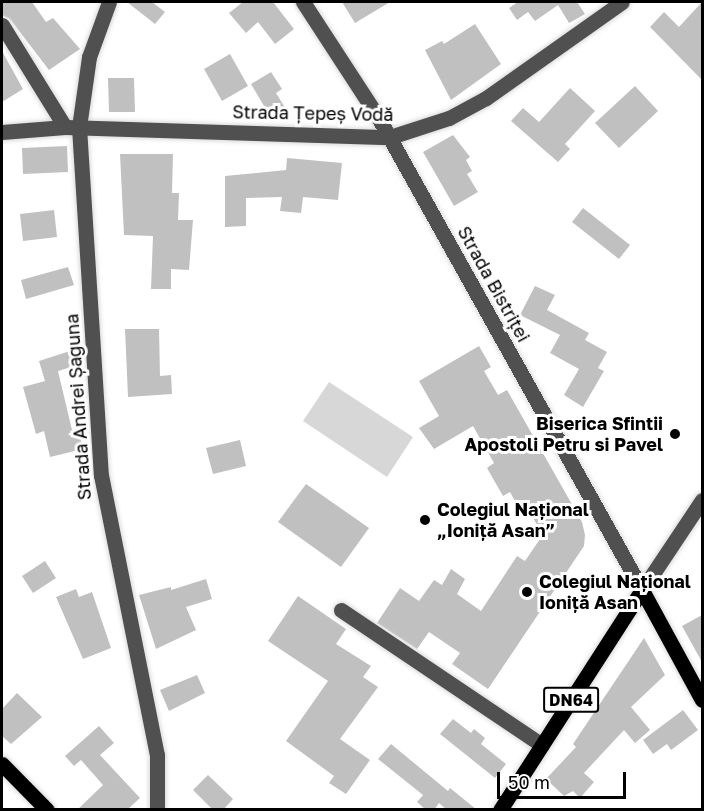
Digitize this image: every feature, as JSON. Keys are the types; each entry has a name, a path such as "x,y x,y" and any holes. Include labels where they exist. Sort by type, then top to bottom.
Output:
{"main road":[{"path":"642,590 702,700"},
{"name":"DN64","path":"500,810 642,590"},
{"path":"2,764 46,810"}],"street":[{"name":"Strada Andrei Șaguna","path":"109,2 89,57 72,127 101,475 157,755 157,810"},
{"name":"Strada Bistriței","path":"303,2 390,137 642,590"},
{"name":"Strada Țepeș Vodă","path":"2,132 72,127 390,137 449,118 486,98 622,2"},
{"path":"2,25 72,127"},
{"path":"642,590 702,500"},
{"path":"341,610 542,745"}],"shaded area":[{"path":"329,382 413,437 387,477 303,421"}],"building":[{"path":"2,2 32,2 46,22 53,18 80,49 49,70 10,19 2,15"},
{"path":"127,2 152,2 165,12 155,24"},
{"path":"243,2 273,2 294,29 275,44 258,22 246,33 229,13"},
{"path":"342,2 390,2 355,23"},
{"path":"518,2 577,2 585,14 569,23 558,5 535,21 528,12 517,20 509,8"},
{"path":"702,2 702,80 650,27 664,12 679,27"},
{"path":"475,24 501,64 451,100 425,50 442,41 444,44"},
{"path":"2,51 23,89 2,102"},
{"path":"230,54 248,86 222,101 204,69"},
{"path":"271,72 282,89 276,93 286,109 271,118 251,84"},
{"path":"108,78 134,78 135,112 109,112"},
{"path":"635,86 658,111 619,148 595,123"},
{"path":"570,88 595,111 565,144 570,149 558,162 511,121 523,108 539,122"},
{"path":"453,135 470,157 466,160 472,171 467,174 478,192 454,206 423,152"},
{"path":"67,146 68,172 23,174 22,148"},
{"path":"120,154 173,154 172,193 179,193 178,220 193,220 189,270 171,269 171,289 151,289 153,236 124,235"},
{"path":"287,158 342,163 338,200 303,197 301,213 280,211 282,197 246,198 246,226 225,227 225,176 286,170"},
{"path":"583,208 630,245 619,259 572,222"},
{"path":"54,210 57,237 23,241 20,214"},
{"path":"68,267 74,285 26,299 21,280"},
{"path":"535,286 555,295 547,310 589,333 585,340 607,352 598,368 604,371 583,407 564,395 579,369 550,353 560,335 520,315"},
{"path":"125,329 159,329 160,376 171,375 172,394 128,397"},
{"path":"479,346 491,367 484,371 498,395 507,390 582,522 585,535 584,546 488,689 452,664 460,653 429,632 417,649 377,623 400,588 419,601 434,580 442,585 451,569 465,579 457,594 481,611 517,556 525,561 540,539 539,528 527,508 521,512 510,492 503,496 487,468 494,463 473,426 434,449 419,428 439,416 419,381"},
{"path":"73,350 78,365 58,371 72,430 78,428 83,449 50,457 44,431 36,434 23,387 45,381 39,361"},
{"path":"240,440 246,466 213,474 206,448"},
{"path":"306,484 369,528 341,567 278,522"},
{"path":"45,561 56,578 33,593 22,576"},
{"path":"206,579 212,599 186,607 196,630 156,649 139,595 171,587 171,590"},
{"path":"76,589 79,597 92,592 111,648 83,659 56,597"},
{"path":"298,596 346,629 336,644 371,666 363,677 378,687 340,739 370,760 346,794 329,783 334,776 286,741 328,681 268,641"},
{"path":"702,615 702,662 682,626"},
{"path":"644,638 665,675 631,707 650,730 635,743 624,730 584,773 594,782 580,798 573,791 564,796 546,779 576,747 573,744"},
{"path":"197,675 205,693 169,711 160,690"},
{"path":"17,693 42,717 11,744 2,736 2,709"},
{"path":"683,710 698,730 671,750 667,744 653,754 643,740"},
{"path":"453,719 471,733 474,729 485,738 481,744 506,764 495,778 440,734"},
{"path":"99,726 114,743 100,755 140,798 127,810 77,810 103,785 81,760 74,766 65,756"},
{"path":"391,744 448,791 450,788 477,810 447,810 439,803 434,810 426,810 417,802 423,795 378,759"},
{"path":"208,775 233,799 223,810 213,810 193,790"}],"place":[{"name":"Biserica Sfintii Apostoli Petru si Pavel","path":"675,434"},
{"name":"Colegiul Național „Ioniță Asan”","path":"425,520"},
{"name":"Colegiul Național Ioniță Asan","path":"527,592"}]}
